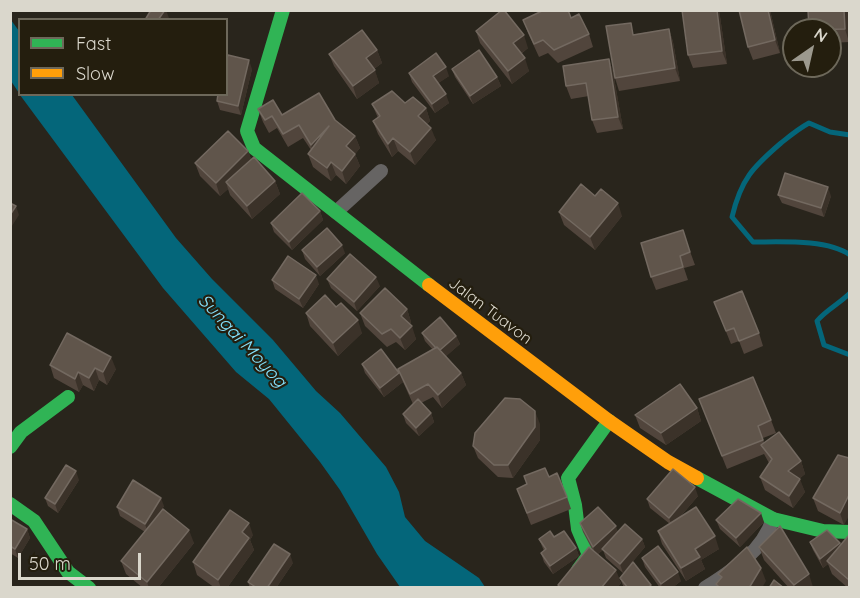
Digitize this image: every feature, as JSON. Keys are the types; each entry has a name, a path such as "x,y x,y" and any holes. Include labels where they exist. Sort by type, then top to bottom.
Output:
{"street":[{"name":"Jalan Tuavon","path":"283,10 248,131 249,139 254,147 450,302 609,421 668,462 774,519 823,531 849,532"},
{"path":"336,212 381,171"},
{"path":"10,447 21,432 68,397"},
{"path":"573,577 589,555 578,529 568,478 609,421"},
{"path":"10,504 34,521 68,572 89,588"},
{"path":"705,588 751,554 768,534 774,519"}],"water":[{"path":"11,20 18,30 18,92 11,81"},
{"name":"Sungai Moyog","path":"21,96 73,96 176,238 212,279 273,340 316,391 340,413 386,467 399,492 405,517 425,541 479,578 485,587 400,587 320,462 269,399 236,372 163,288"}],"building":[{"path":"151,10 165,10 159,18 146,18"},
{"path":"502,10 524,35 513,43 525,58 508,71 476,31"},
{"path":"544,10 568,10 571,18 579,14 589,34 554,50 543,40 534,44 523,20"},
{"path":"682,10 717,10 722,51 688,55"},
{"path":"739,10 768,10 775,40 748,47"},
{"path":"808,10 844,10 845,29 842,29 842,18 808,18"},
{"path":"631,23 633,35 669,29 675,68 615,78 606,26"},
{"path":"362,30 377,50 366,58 375,70 353,86 329,54"},
{"path":"479,50 497,77 470,96 452,69"},
{"path":"436,53 446,67 433,76 446,94 432,104 409,73"},
{"path":"228,55 249,60 238,106 217,101 218,96 228,96"},
{"path":"609,59 618,117 592,120 586,83 566,86 563,66"},
{"path":"392,91 405,103 413,97 426,108 418,116 431,128 410,152 393,138 388,144 373,121 380,116 372,104"},
{"path":"319,93 335,120 355,136 346,146 355,154 342,171 331,162 327,168 308,154 329,126 311,145 299,125 283,134 272,116 265,120 258,109 273,100 282,115"},
{"path":"228,131 248,151 216,183 195,163"},
{"path":"254,157 275,181 247,206 226,182"},
{"path":"785,173 828,187 821,208 778,195"},
{"path":"581,184 595,196 601,189 618,203 590,237 559,212"},
{"path":"302,193 320,211 289,242 271,223"},
{"path":"10,203 16,206 10,215"},
{"path":"327,228 342,245 317,267 302,250"},
{"path":"683,230 690,252 680,256 683,267 651,277 641,243"},
{"path":"350,254 376,277 354,302 327,279"},
{"path":"288,256 316,275 299,299 272,280"},
{"path":"385,288 407,309 401,316 412,326 400,338 391,329 382,334 360,313"},
{"path":"742,291 759,333 739,341 734,328 726,331 714,302"},
{"path":"325,295 336,307 341,303 358,320 333,343 306,313"},
{"path":"440,317 456,336 440,350 422,333"},
{"path":"67,333 111,357 103,372 95,368 89,378 78,372 75,379 50,365"},
{"path":"437,347 461,373 438,395 428,384 410,394 398,369"},
{"path":"381,349 399,373 380,388 362,364"},
{"path":"753,377 771,420 758,426 763,440 722,456 699,399"},
{"path":"680,384 697,408 661,433 635,415"},
{"path":"505,398 520,399 535,411 535,427 508,465 494,465 473,446 475,433"},
{"path":"418,399 431,413 416,428 403,414"},
{"path":"779,432 801,461 788,471 800,479 789,496 760,477 772,459 761,445"},
{"path":"838,455 849,458 849,495 840,513 813,498"},
{"path":"66,465 76,471 55,504 45,498"},
{"path":"545,468 549,477 557,473 567,497 527,513 517,489 527,484 524,476"},
{"path":"673,469 695,487 669,518 647,499"},
{"path":"133,480 161,498 145,524 117,507"},
{"path":"738,499 761,513 736,538 716,520"},
{"path":"598,507 616,526 593,547 580,523"},
{"path":"696,507 715,536 695,549 700,557 681,568 658,531"},
{"path":"163,509 189,530 147,582 121,561"},
{"path":"230,510 249,523 242,532 249,538 218,580 193,562"},
{"path":"10,519 27,529 15,549 10,546"},
{"path":"625,524 642,539 620,564 602,549"},
{"path":"780,526 809,574 794,585 759,547"},
{"path":"827,530 840,543 820,559 810,542"},
{"path":"550,531 554,537 564,531 576,548 550,566 541,553 546,549 539,539"},
{"path":"849,535 849,580 827,561"},
{"path":"274,544 290,554 267,588 257,588 248,582"},
{"path":"658,546 678,572 661,584 642,558"},
{"path":"589,547 616,570 601,588 561,588 558,585"},
{"path":"747,547 761,568 749,588 720,588 716,584 722,577 718,574"},
{"path":"633,562 651,585 648,588 628,588 620,578"},
{"path":"774,580 784,588 769,588"}],"waterway":[{"path":"850,135 830,132 809,123 798,130 771,152 749,175 732,217 753,242 817,244 829,246 850,255"},
{"path":"850,293 817,321 824,345 850,355"}],"traffic: fast":[{"path":"283,10 247,131 254,148 429,285"},
{"path":"10,447 21,432 68,397"},
{"path":"578,570 589,555 578,529 568,478 609,421"},
{"path":"697,478 773,519 823,531 850,532"},
{"path":"10,504 34,521 68,572 89,588"}],"traffic: slow":[{"path":"429,285 609,421 668,462 697,478"}]}
